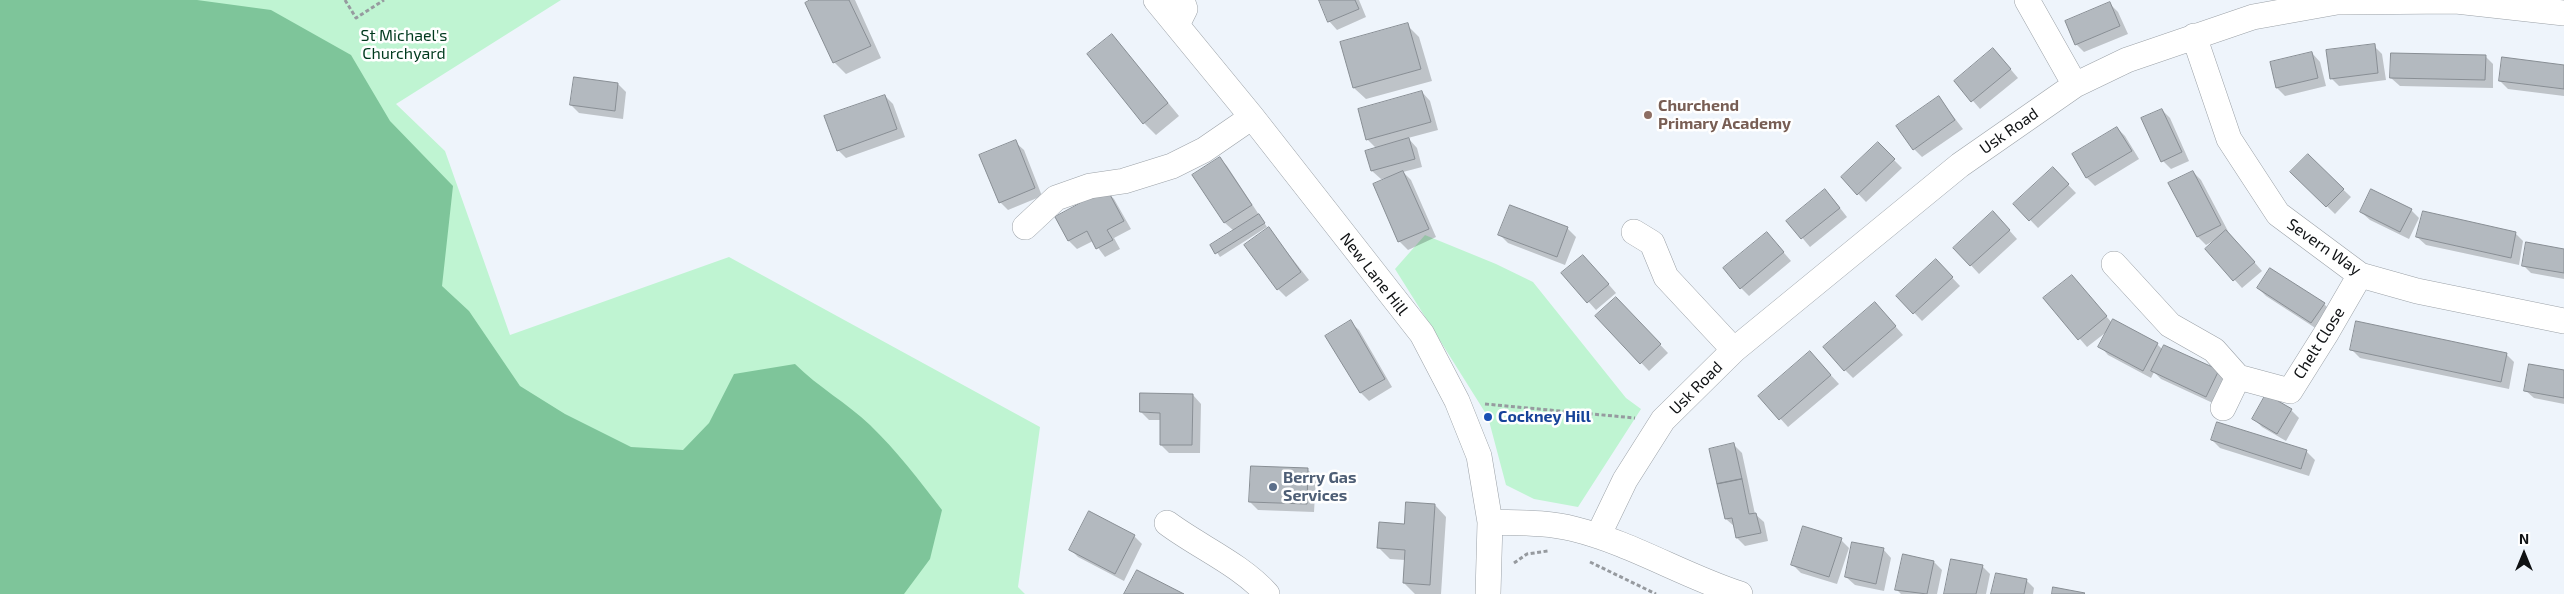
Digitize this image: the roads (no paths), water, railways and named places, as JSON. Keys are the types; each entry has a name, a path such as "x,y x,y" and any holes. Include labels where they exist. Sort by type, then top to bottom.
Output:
{"street":[{"name":"New Lane Hill","path":"1156,0 1252,117 1422,334 1457,401 1479,456 1490,522 1488,594"},
{"path":"1177,25 1185,9 1182,0"},
{"path":"2027,0 2075,85"},
{"name":"Usk Road","path":"1598,536 1625,480 1664,420 1734,350 1960,165 2075,85 2127,60 2253,17 2337,2 2456,1 2564,13"},
{"name":"Severn Way","path":"2194,36 2228,139 2278,214 2360,275 2417,291 2564,321"},
{"path":"1025,227 1056,198 1090,186 1124,181 1172,166 1204,150 1252,117"},
{"path":"1634,232 1652,243 1666,277 1734,350"},
{"path":"2114,264 2170,325 2214,350 2238,377 2224,408"},
{"name":"Chelt Close","path":"2238,377 2290,390 2360,275"},
{"path":"1166,522 1191,542 1254,580 1267,594"},
{"path":"1490,522 1546,524 1598,536 1716,586 1740,594"}],"place":[{"name":"Churchend Primary Academy","path":"1648,115"},
{"name":"Cockney Hill","path":"1488,417"},
{"name":"Berry Gas Services","path":"1273,487"}],"park label":[{"name":"St Michael's Churchyard","path":"404,45"}]}
